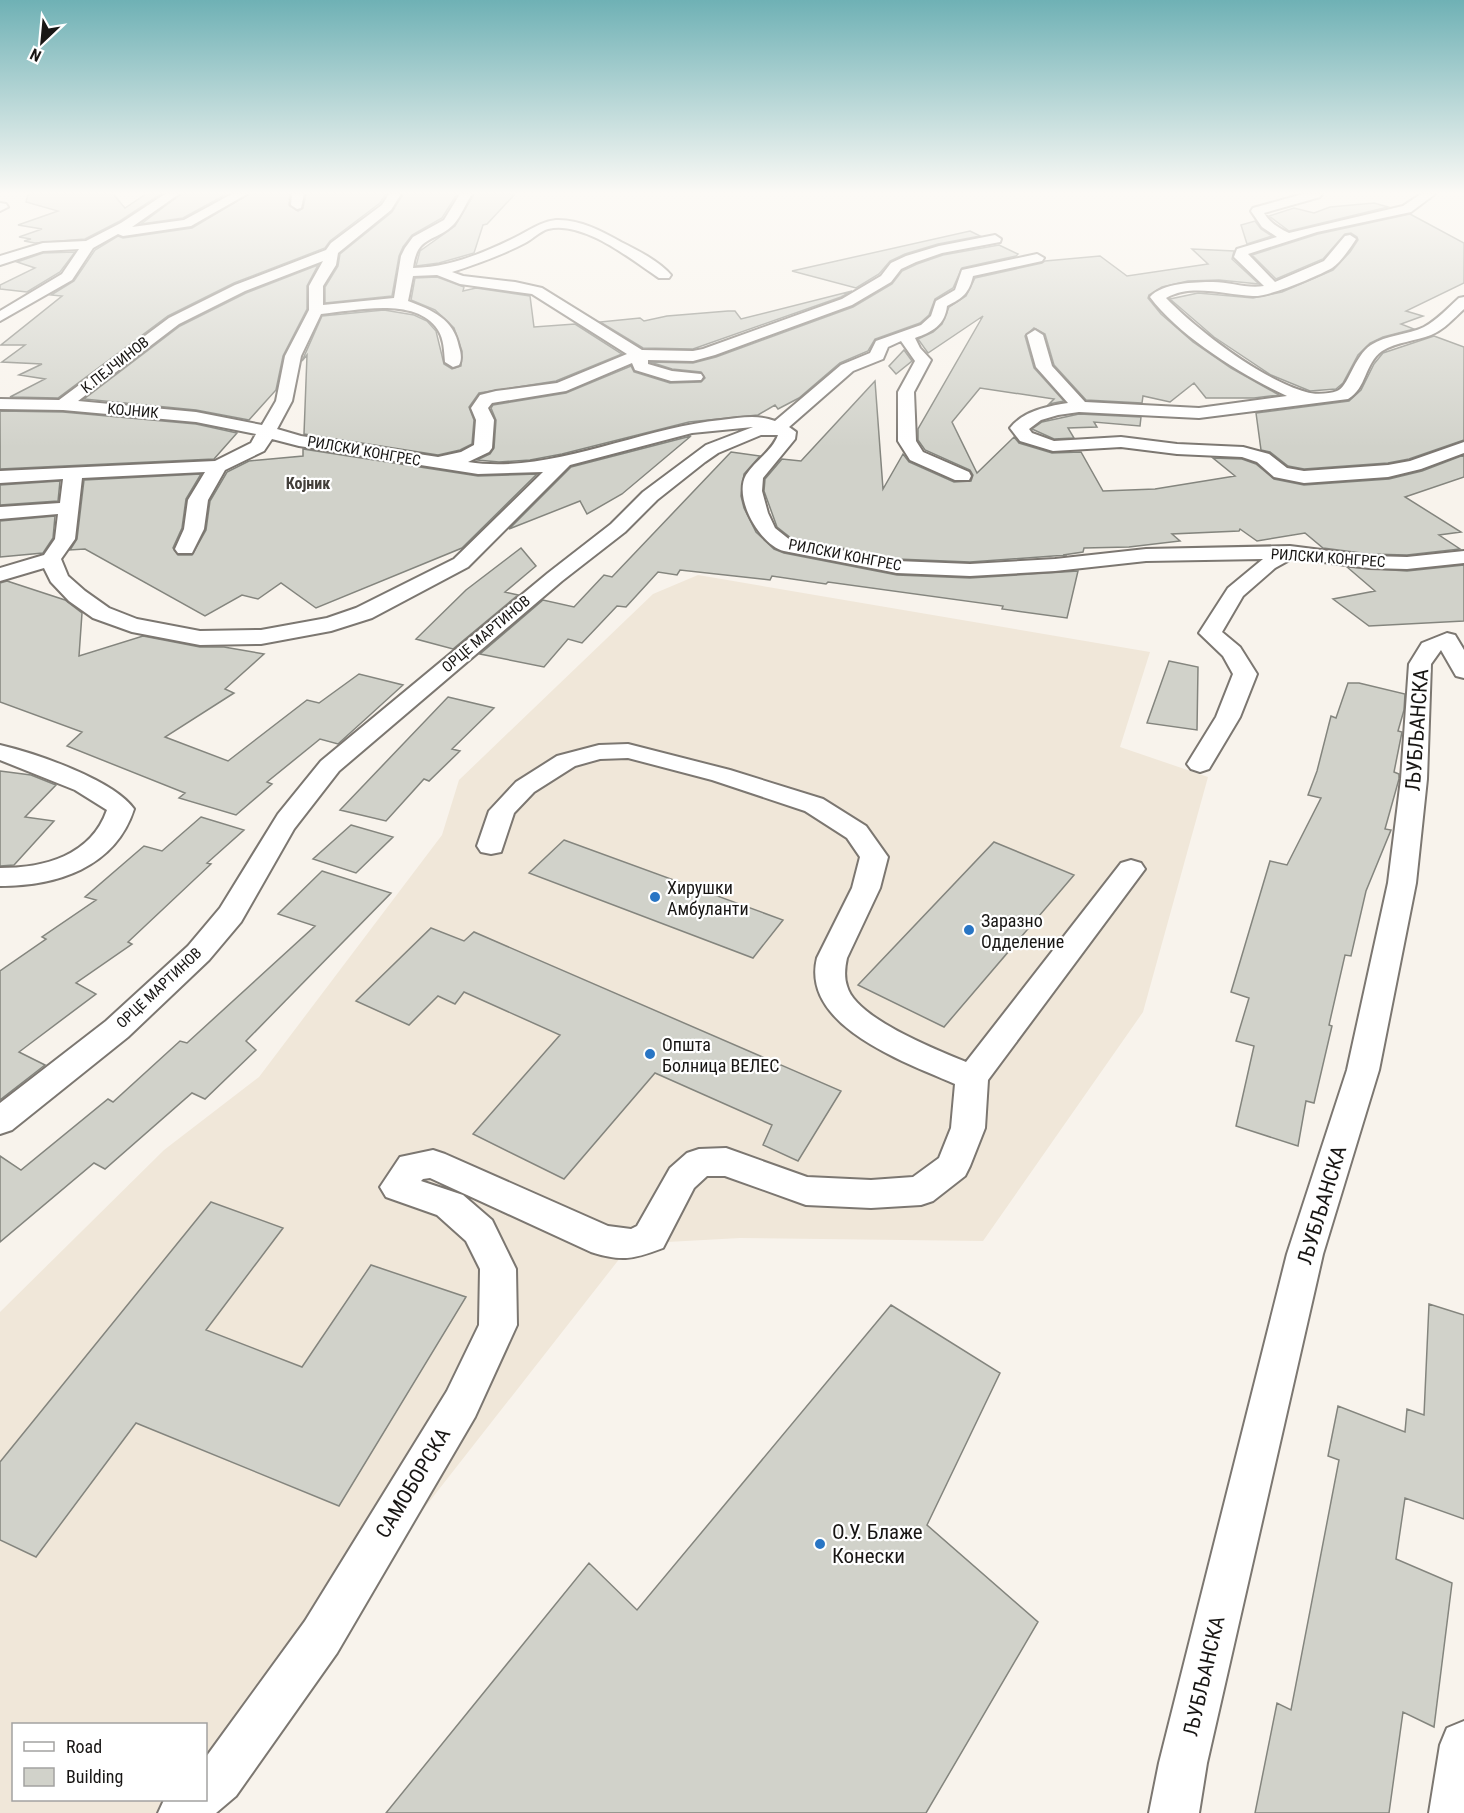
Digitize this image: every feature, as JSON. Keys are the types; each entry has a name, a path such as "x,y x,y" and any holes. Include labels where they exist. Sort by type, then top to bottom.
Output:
{"street":[{"path":"0,317 65,279"},
{"name":"К.ПЕЈЧИНОВ","path":"63,405 174,321 240,288 264,279"},
{"path":"0,477 218,466 251,452 258,447 284,401 293,356 316,310 316,286 321,279"},
{"path":"398,302 403,298 406,279"},
{"path":"457,279 537,291 639,355 641,367 671,376 695,377"},
{"path":"427,462 466,457 483,448 485,420 479,408 486,399 513,393 560,388 639,355 693,356 709,352 847,302 886,279"},
{"name":"ОРЦЕ МАРТИНОВ","path":"0,1121 122,1023 189,965 225,923 276,837 307,793 330,766 363,736 555,577 618,528 650,496 699,458 712,449 746,435 779,427 847,368 877,356 881,344 927,327 936,320 941,304 959,296 966,284 966,279"},
{"path":"1264,279 1273,287"},
{"path":"1293,279 1268,290 1255,292 1214,286 1165,292 1157,297 1180,321 1255,375 1304,398"},
{"path":"1464,301 1435,327 1378,347 1371,352 1360,365 1355,387 1351,393 1333,399 1304,398 1241,410 1199,413 1106,406 1080,407 1042,414 1027,420 1019,428 1026,436 1053,446 1121,442 1243,452 1263,458 1281,473 1304,477 1395,470 1464,447"},
{"path":"316,310 398,302 440,321 451,336 453,362"},
{"path":"906,335 913,350 923,360 906,392 907,441 910,449 916,456 962,476"},
{"path":"1035,335 1044,367 1080,407"},
{"name":"КОЈНИК","path":"0,404 63,405 195,417 240,424 265,431"},
{"name":"РИЛСКИ КОНГРЕС","path":"265,431 299,441 427,462 478,469 528,468 563,462 692,428 758,421 779,427 787,432 786,439 754,477 753,491 758,513 767,531 784,545 897,567 970,570 1054,565 1146,555 1290,552 1369,562 1407,563 1464,557"},
{"path":"51,559 58,578 77,596 101,613 132,625 200,638 261,637 301,630 331,624 364,613 461,563 563,462"},
{"path":"185,549 194,529 198,500 218,466"},
{"path":"0,575 51,559 65,539 73,473"},
{"path":"0,513 68,508"},
{"path":"1200,764 1228,717 1245,674 1232,652 1210,633 1235,592 1268,564 1290,552"},
{"name":"ЉУБЉАНСКА","path":"1174,1813 1191,1728 1305,1254 1363,1070 1402,883 1414,779 1420,664 1425,652 1435,644 1455,637 1464,671"},
{"path":"491,846 502,811 525,787 566,761 599,752 628,751 721,775 814,805 857,832 874,857 866,889 830,967 830,986 842,1008 873,1032 972,1078 1131,868"},
{"path":"0,752 48,770 116,801 121,809 118,823 105,841 82,858 59,870 43,874 0,877"},
{"name":"САМОБОРСКА","path":"207,1790 219,1779 321,1637 461,1404 498,1325 498,1269 479,1231 450,1205 398,1188 412,1167 433,1164 604,1241 631,1244 650,1237 682,1178 699,1163 726,1162 806,1191 871,1194 921,1191 953,1166 968,1128 972,1078"},
{"path":"1454,1813 1464,1745"},
{"path":"183,1813 196,1801"}],"shaded area":[{"path":"698,575 1150,652 1120,747 1208,777 1143,1012 983,1241 740,1238 631,1244 285,1686 219,1779 207,1790 207,1723 12,1723 12,1801 195,1801 181,1813 0,1813 0,1312 164,1150 259,1077 442,835 459,780 653,594"}],"building":[{"path":"13,279 49,279 27,292 0,289 0,285"},
{"path":"76,279 245,279 168,316 58,398 10,397 45,379 19,375 42,364 2,362 25,345 1,345 62,296 51,295"},
{"path":"283,279 311,279 307,286 307,309 283,356 276,390 249,420 196,410 84,399 180,326 246,293"},
{"path":"330,279 395,279 392,296 325,303 325,287"},
{"path":"415,279 441,279 464,287 463,291 476,288 530,296 534,327 575,324 622,354 556,381 479,393 469,407 474,420 472,444 460,450 438,455 304,434 307,355 302,361 322,316 384,310 414,315 427,321 436,331 444,364 452,369 461,366 462,351 454,328 435,310 411,300"},
{"path":"821,279 871,279 856,288"},
{"path":"896,279 957,279 953,288 935,299 929,315 920,323 875,339 868,351 840,363 799,398 778,409 775,405 758,415 689,422 530,460 499,462 477,460 490,454 494,448 496,420 491,408 493,405 566,393 631,366 634,372 670,383 701,382 705,378 701,372 672,369 650,362 693,363 716,357 853,307 892,284"},
{"path":"975,279 1253,279 1259,284 1219,280 1188,281 1162,287 1148,298 1161,314 1193,342 1231,368 1279,395 1254,398 1206,398 1194,383 1170,402 1143,396 1142,403 1086,400 1054,365 1045,334 1034,328 1025,336 1034,368 1064,401 1049,404 1054,399 980,388 952,422 977,473 1014,437 1019,443 1052,453 1081,452 1103,491 1155,489 1235,476 1213,458 1242,459 1256,464 1274,479 1304,485 1389,479 1422,471 1464,455 1464,477 1405,497 1461,532 1439,535 1460,549 1407,555 1369,554 1323,548 1305,533 1257,541 1240,529 1239,531 1172,534 1180,541 1129,547 1084,548 1083,552 1063,555 1067,555 970,562 897,559 791,538 777,527 764,491 765,479 782,459 801,461 875,381 883,489 903,454 909,462 954,482 971,481 973,475 970,470 925,450 918,440 918,429 983,316 928,353 918,339 933,332 942,324 949,307 966,296"},
{"path":"1313,279 1464,279 1464,283 1406,311 1423,316 1401,324 1414,329 1370,343 1358,355 1343,383 1336,389 1310,391 1271,375 1214,337 1170,299 1198,293 1253,298 1282,292"},
{"path":"852,291 841,297 693,349 643,348 600,322 640,318 644,321 667,316 728,311 735,311 741,319"},
{"path":"1434,336 1464,347 1464,440 1409,459 1388,463 1304,469 1288,466 1270,452 1261,450 1256,413 1349,401 1361,390 1374,364 1383,353"},
{"path":"904,350 912,361 896,374 889,366"},
{"path":"0,411 63,412 196,424 237,433 214,459 0,469"},
{"path":"1079,414 1141,417 1140,426 1094,422 1097,427 1068,428 1074,438 1054,439 1032,429 1042,422"},
{"path":"691,436 622,494 587,514 580,501 509,529 571,467"},
{"path":"303,449 478,476 537,474 462,548 316,608 281,583 258,599 242,595 205,616 85,549 70,550 77,539 84,480 201,474 186,499 182,528 173,548 178,555 192,555 206,530 210,501 227,472 249,461 303,456"},
{"path":"731,452 760,456 744,474 741,496 744,508 756,532 774,549 784,553 897,575 970,578 1078,571 1067,618 1002,609 1003,606 828,582 826,584 772,576 770,580 680,570 677,575 658,572 626,607 617,606 582,643 568,639 544,667 480,654 543,600 574,607 604,575 612,577"},
{"path":"60,481 58,501 0,505 0,485"},
{"path":"55,516 53,538 43,553 0,557 0,521"},
{"path":"521,548 536,566 505,592 518,595 453,649 416,639 466,590"},
{"path":"1464,565 1464,621 1369,626 1333,599 1375,591 1347,567 1407,571"},
{"path":"7,581 65,600 82,613 79,656 143,636 200,647 224,647 264,654 225,689 234,693 165,737 228,761 307,700 319,703 359,674 403,685 338,744 320,739 267,782 272,784 236,815 179,798 185,793 67,746 82,732 0,702 0,583"},
{"path":"1169,661 1198,667 1197,730 1147,723"},
{"path":"1348,683 1359,683 1405,694 1404,710 1398,731 1402,732 1394,772 1399,774 1399,779 1385,829 1391,830 1366,891 1351,956 1345,955 1329,1025 1332,1026 1314,1103 1306,1101 1298,1146 1236,1126 1254,1046 1236,1041 1249,998 1231,992 1270,861 1287,865 1321,798 1308,795 1317,771 1331,716 1336,718"},
{"path":"448,697 494,708 452,749 460,751 429,781 424,779 386,821 340,810"},
{"path":"0,771 31,775 56,785 25,817 54,821 14,865 0,866"},
{"path":"201,817 244,830 207,863 211,864 128,942 132,944 76,983 96,994 19,1052 45,1065 0,1100 0,971 46,939 42,937 96,900 85,897 144,846 162,851"},
{"path":"351,825 393,837 356,873 313,859"},
{"name":"Хирушки Амбуланти","path":"564,840 783,920 753,958 529,873"},
{"name":"Заразно Одделение","path":"994,842 1074,875 944,1027 858,985"},
{"path":"322,871 391,893 246,1041 256,1050 205,1099 192,1093 105,1169 94,1163 0,1242 0,1156 21,1170 108,1099 113,1102 180,1041 187,1043 315,926 278,914"},
{"name":"Општа Болница ВЕЛЕС","path":"431,928 464,941 474,932 841,1091 798,1161 763,1145 772,1125 655,1073 564,1179 473,1134 560,1035 464,992 455,1004 438,996 409,1025 356,1001"},
{"path":"211,1202 283,1228 206,1330 302,1367 371,1265 466,1297 339,1506 136,1423 36,1557 0,1540 0,1462"},
{"path":"1429,1304 1464,1315 1464,1519 1405,1498 1396,1559 1452,1583 1434,1727 1403,1712 1389,1813 1255,1813 1277,1703 1291,1710 1339,1460 1328,1456 1338,1406 1405,1432 1407,1409 1424,1415"},
{"name":"О.У. Блаже Конески","path":"891,1305 1000,1373 927,1525 1038,1622 926,1813 386,1813 589,1563 637,1610"}],"place":[{"name":"Хирушки Амбуланти","path":"655,897"},
{"name":"Заразно Одделение","path":"969,930"},
{"name":"Општа Болница ВЕЛЕС","path":"650,1054"},
{"name":"О.У. Блаже Конески","path":"820,1544"}],"district":[{"name":"Којник","path":"308,483"}]}
